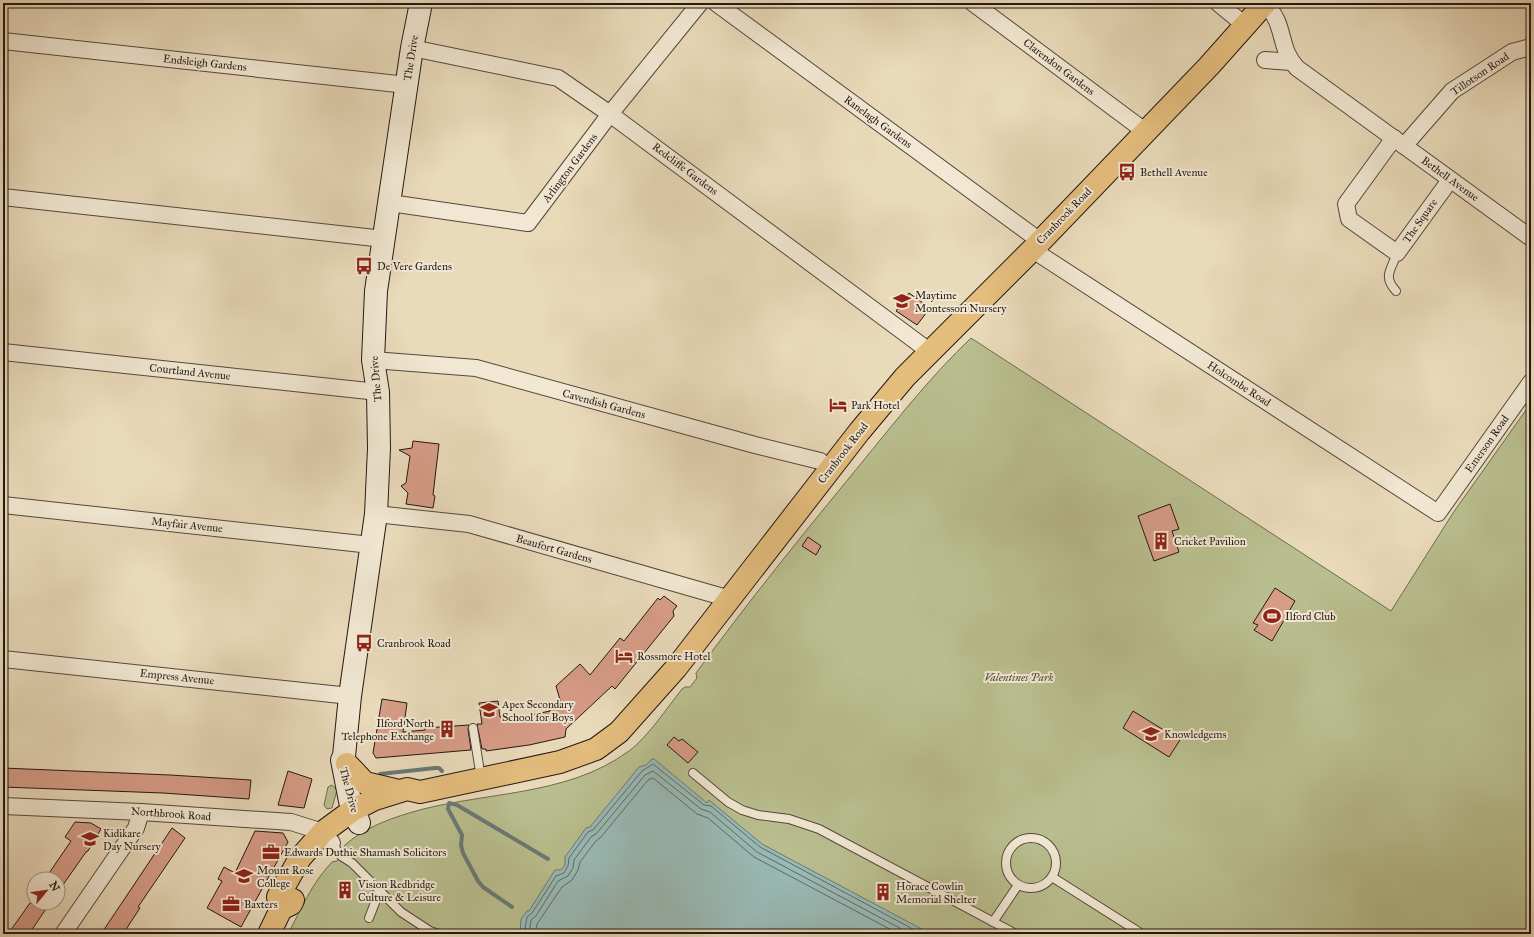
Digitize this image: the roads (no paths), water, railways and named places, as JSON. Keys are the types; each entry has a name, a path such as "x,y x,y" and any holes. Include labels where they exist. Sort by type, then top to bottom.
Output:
{"main road":[{"name":"Cranbrook Road","path":"269,934 281,909 291,904 327,837 362,813 410,792 560,762 596,749 619,732 676,668 873,414 929,352 1146,132 1246,26 1264,3"},
{"path":"346,760 365,783 410,792"}],"street":[{"name":"The Drive","path":"362,813 346,760 350,696 376,514 379,448 378,392 373,360 376,291 412,48 421,3"},
{"name":"Arlington Gardens","path":"390,204 528,224 610,114 700,3"},
{"name":"Ranelagh Gardens","path":"716,3 1037,244"},
{"name":"Clarendon Gardens","path":"973,3 1146,132"},
{"path":"1218,3 1246,26"},
{"name":"Bethell Avenue","path":"1264,3 1272,10 1280,24 1284,47 1292,62 1450,180 1531,238"},
{"name":"Endsleigh Gardens","path":"3,41 407,85"},
{"name":"Tillotson Road","path":"1399,142 1452,91 1512,52 1531,47"},
{"name":"Redcliffe Gardens","path":"412,48 558,78 610,114 929,352"},
{"path":"1265,60 1292,62"},
{"name":"The Square","path":"1399,142 1346,204 1349,219 1398,254 1450,180"},
{"path":"3,197 384,239"},
{"name":"Holcombe Road","path":"1037,244 1042,256 1438,513 1443,506"},
{"name":"Courtland Avenue","path":"3,352 378,392"},
{"name":"Cavendish Gardens","path":"373,360 476,368 755,445 820,461 830,469"},
{"name":"Emerson Road","path":"1443,506 1531,382"},
{"name":"Mayfair Avenue","path":"3,505 371,545"},
{"name":"Beaufort Gardens","path":"376,514 469,524 730,599"},
{"name":"Empress Avenue","path":"3,659 350,696"},
{"name":"Northbrook Road","path":"3,806 141,812 291,822 327,837"},
{"path":"63,934 136,828 141,812"}],"lane":[{"path":"1396,291 1390,284 1388,275 1398,254"},
{"path":"473,728 481,779"},
{"path":"693,773 728,802 742,810 758,815 789,819 819,829 1016,934"},
{"path":"327,837 341,856 352,863 401,912 430,931 439,934"},
{"path":"1027,838 1035,838 1050,846 1056,861 1052,877 1040,887 1033,889 1018,885 1008,875 1005,860 1007,853 1012,846 1018,841 1027,838"},
{"path":"1052,877 1142,934"},
{"path":"993,922 1018,885"},
{"path":"369,918 380,890"}],"water":[{"path":"654,759 707,803 709,800 762,844 931,934 520,934 521,919 527,911 529,911 555,870 561,870 565,865 565,857 586,828 590,827 639,767 646,765"}],"waterway":[{"path":"380,774 435,768 439,768 442,771"},
{"path":"512,907 483,887 478,881 463,853 461,845 462,835 448,809 449,803 457,805 548,859"}],"place":[{"name":"Bethell Avenue","path":"1127,172"},
{"name":"De Vere Gardens","path":"364,266"},
{"name":"Maytime Montessori Nursery","path":"902,301"},
{"name":"Park Hotel","path":"838,405"},
{"name":"Cricket Pavilion","path":"1161,541"},
{"name":"Ilford Club","path":"1272,616"},
{"name":"Cranbrook Road","path":"364,643"},
{"name":"Rossmore Hotel","path":"624,656"},
{"name":"Apex Secondary School for Boys","path":"489,710"},
{"name":"Ilford North Telephone Exchange","path":"447,729"},
{"name":"Knowledgems","path":"1151,734"},
{"name":"Kidikare Day Nursery","path":"90,839"},
{"name":"Edwards Duthie Shamash Solicitors","path":"271,852"},
{"name":"Mount Rose College","path":"244,876"},
{"name":"Vision Redbridge Culture & Leisure","path":"345,890"},
{"name":"Horace Cowlin Memorial Shelter","path":"883,892"},
{"name":"Baxters","path":"231,904"}],"park label":[{"name":"Valentines Park","path":"1019,677"}]}
